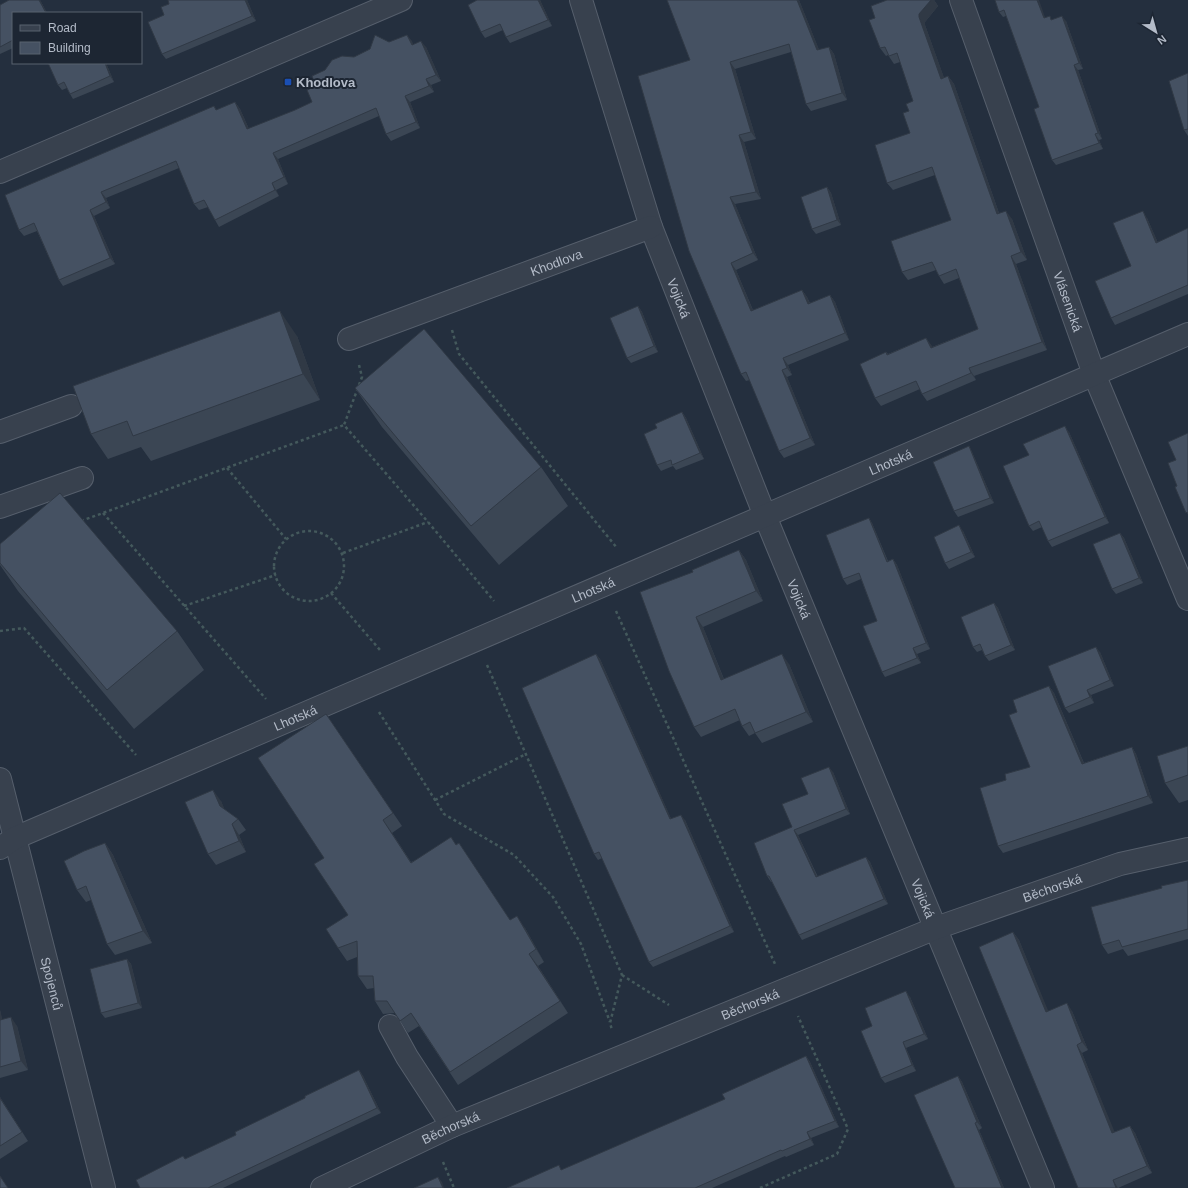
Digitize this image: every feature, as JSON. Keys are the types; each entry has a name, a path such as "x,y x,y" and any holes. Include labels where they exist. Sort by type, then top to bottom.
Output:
{"street":[{"path":"0,172 401,0"},
{"name":"Vojická","path":"581,0 651,227 765,516 1043,1188"},
{"name":"Vlásenická","path":"961,0 1094,374 1188,599"},
{"name":"Khodlova","path":"350,339 651,227"},
{"name":"Lhotská","path":"8,843 364,688 1188,334"},
{"path":"0,432 71,406"},
{"path":"0,507 82,478"},
{"name":"Spojenců","path":"0,779 8,843 104,1188"},
{"name":"Běchorská","path":"322,1188 452,1126 936,928 1120,864 1188,849"},
{"path":"390,1026 406,1057 452,1126"}],"path":[{"path":"444,304 459,354 638,571"},
{"path":"81,521 344,424 362,377 350,339"},
{"path":"344,424 513,624"},
{"path":"227,468 286,539"},
{"path":"103,513 286,722"},
{"path":"343,553 428,522"},
{"path":"304,531 316,531 333,538 343,553 344,572 340,583 331,593 318,600 305,600 290,595 281,586 276,575 274,563 278,551 286,539 304,531"},
{"path":"184,606 276,575"},
{"path":"605,585 848,1128 837,1154 760,1188"},
{"path":"331,593 400,673"},
{"path":"0,631 24,628 156,778"},
{"path":"476,640 622,975 700,1024"},
{"path":"364,688 444,814 514,854 553,897 581,944 622,1056"},
{"path":"435,800 526,754"},
{"path":"610,1023 622,975"}],"building":[{"path":"9,0 39,0 45,12 12,12 12,41 0,47 0,5"},
{"path":"168,0 245,0 252,16 162,54 148,22 164,15 161,7 169,4"},
{"path":"477,0 538,0 548,20 506,37 500,24 481,32 468,5"},
{"path":"667,0 797,0 817,50 829,47 842,93 806,104 789,44 730,62 751,132 739,135 756,192 730,197 753,253 731,263 751,311 802,290 808,304 830,295 845,333 783,358 787,368 782,370 810,438 779,451 746,372 741,374 689,251 638,76 690,60"},
{"path":"887,0 931,0 919,14 919,17 941,79 948,76 997,214 1006,211 1021,252 1011,256 1042,342 969,368 971,373 922,394 916,381 875,398 860,364 886,352 887,355 926,338 931,348 978,329 956,269 939,276 932,262 902,272 891,241 951,220 932,167 887,183 875,145 910,133 903,113 909,111 906,104 913,101 897,53 889,56 885,47 880,48 869,20 875,18 871,6"},
{"path":"995,0 1037,0 1044,18 1050,16 1051,20 1062,16 1079,63 1074,65 1098,133 1095,134 1099,143 1052,160 1034,109 1039,107 1004,10 999,12"},
{"path":"375,35 389,42 407,35 412,45 421,41 436,75 426,79 429,86 405,96 416,122 386,134 376,108 273,153 284,177 272,183 275,190 215,220 204,200 194,204 176,161 101,192 106,202 90,210 110,258 59,280 34,223 19,230 5,195 214,106 216,110 235,102 247,129 295,110 312,102 307,90 316,86 312,76 325,70 332,60 342,56 354,57 370,49"},
{"path":"48,64 105,64 110,76 70,94 64,82 58,85"},
{"path":"1188,73 1188,129 1184,130 1169,81"},
{"path":"827,187 837,220 812,229 801,197"},
{"path":"1143,211 1156,243 1188,228 1188,285 1111,318 1095,281 1131,266 1113,223"},
{"path":"638,306 654,346 627,358 610,318"},
{"path":"280,311 303,374 133,436 127,421 91,434 73,386"},
{"path":"424,329 541,467 471,526 355,388"},
{"path":"682,412 700,453 672,465 671,460 657,465 644,434 657,428 655,424"},
{"path":"1065,426 1105,517 1048,541 1039,521 1029,526 1003,466 1029,455 1023,444"},
{"path":"1188,433 1188,514 1187,512 1186,513 1175,487 1177,486 1168,463 1176,460 1168,442"},
{"path":"969,446 990,498 954,511 933,462"},
{"path":"60,493 177,631 107,690 0,563 0,544"},
{"path":"869,518 887,562 893,559 926,643 913,648 917,658 882,672 863,626 877,621 859,573 843,579 826,535"},
{"path":"959,525 971,552 945,563 934,537"},
{"path":"1120,533 1139,578 1112,589 1093,544"},
{"path":"739,550 756,591 696,617 721,680 782,654 806,712 755,733 750,722 742,726 735,709 694,727 669,671 640,592 693,572 692,570"},
{"path":"994,603 1011,645 985,656 980,644 973,647 961,617"},
{"path":"1096,647 1110,680 1087,690 1090,697 1065,708 1048,666"},
{"path":"596,654 670,819 681,815 730,926 649,962 599,852 594,854 522,688"},
{"path":"1049,686 1082,764 1132,747 1148,796 998,846 980,788 1006,780 1005,774 1030,767 1009,715 1017,712 1013,700"},
{"path":"326,714 393,813 383,820 411,863 451,837 456,845 459,843 510,920 517,916 536,949 529,954 560,1001 450,1072 411,1013 400,1021 387,1001 375,1001 373,976 358,976 357,941 338,948 326,929 348,915 314,864 324,858 258,758"},
{"path":"1188,746 1188,775 1165,783 1157,756"},
{"path":"829,767 846,809 794,830 816,877 866,857 884,899 799,935 769,876 767,876 754,843 792,827 782,804 808,794 801,778"},
{"path":"213,790 220,806 238,819 232,824 239,841 208,854 185,802"},
{"path":"105,843 143,931 107,944 86,886 77,890 64,861"},
{"path":"1188,880 1188,929 1122,947 1119,940 1102,945 1091,907 1162,888 1161,886"},
{"path":"1013,932 1046,1012 1067,1003 1082,1042 1077,1045 1112,1133 1130,1126 1147,1166 1113,1180 1116,1188 1078,1188 979,947"},
{"path":"127,959 138,1003 101,1013 90,969"},
{"path":"906,991 924,1034 903,1042 912,1065 881,1078 861,1031 872,1026 865,1008"},
{"path":"11,1017 21,1061 0,1067 0,1020"},
{"path":"806,1056 835,1121 807,1132 810,1139 782,1151 781,1150 695,1188 507,1188 559,1165 561,1170 725,1099 722,1094"},
{"path":"359,1070 377,1108 208,1188 140,1188 136,1180 183,1156 185,1159 236,1135 235,1132"},
{"path":"958,1076 977,1122 975,1123 1002,1188 955,1188 914,1095"},
{"path":"0,1098 22,1132 0,1146"},
{"path":"0,1176 8,1188 0,1188"},
{"path":"438,1177 443,1188 414,1188"}],"place":[{"name":"Khodlova","path":"288,82"}]}
